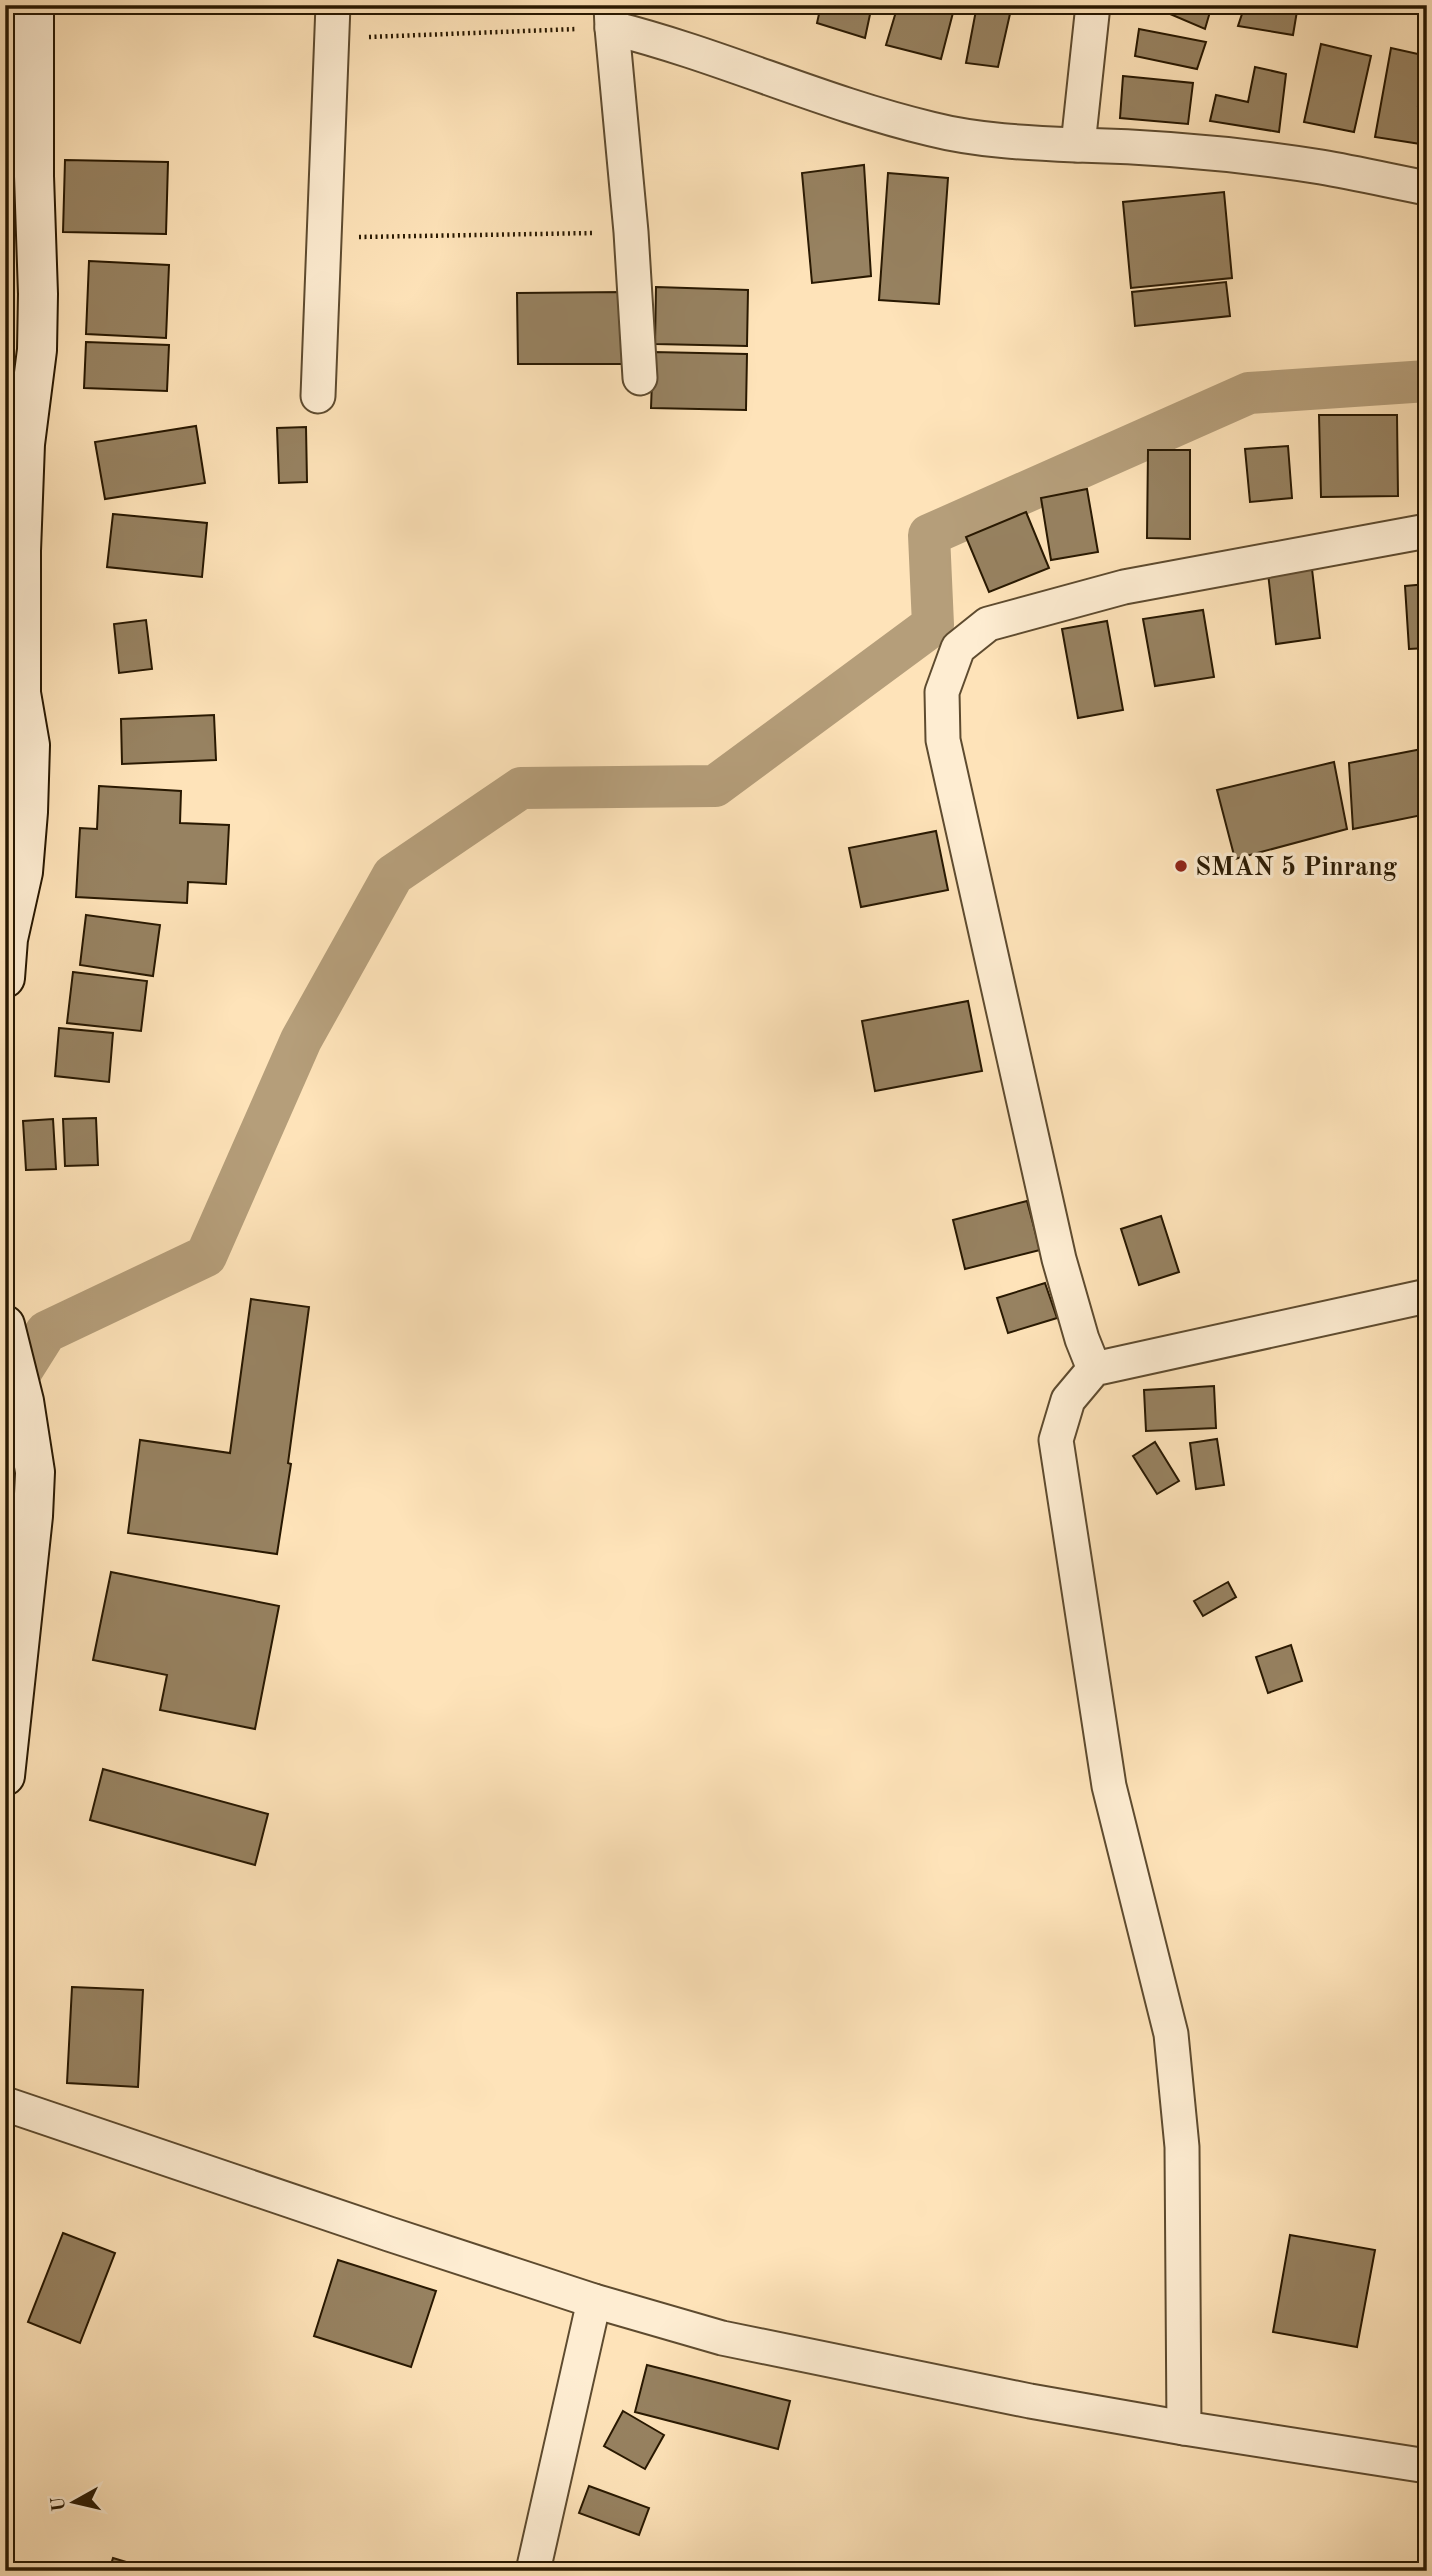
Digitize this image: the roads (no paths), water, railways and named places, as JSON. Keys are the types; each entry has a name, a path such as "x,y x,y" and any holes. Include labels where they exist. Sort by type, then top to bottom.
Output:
{"street":[{"path":"5,978 7,938 23,872 28,813 30,745 13,694 25,444 37,350 34,5"},
{"path":"318,396 333,5"},
{"path":"1078,145 1093,5"},
{"path":"611,17 654,38 764,78 932,130 1027,143 1140,147 1241,157 1321,167 1427,188"},
{"path":"611,17 631,232 640,377"},
{"path":"1094,1369 1082,1339 1059,1259 943,740 942,692 958,648 988,624 1124,587 1427,531"},
{"path":"1184,2428 1182,2147 1171,2034 1109,1787 1056,1440 1068,1400 1094,1369 1427,1296"},
{"path":"5,1776 33,1516 35,1472 24,1401 8,1339"},
{"path":"5,2104 376,2230 594,2301 722,2338 1030,2401 1427,2466"},
{"path":"533,2571 594,2301"}],"waterway":[{"path":"5,1397 46,1332 206,1256 301,1040 393,875 521,788 715,786 933,625 929,535 1249,393 1427,381"}],"place":[{"name":"SMAN 5 Pinrang","path":"1181,866"}]}
